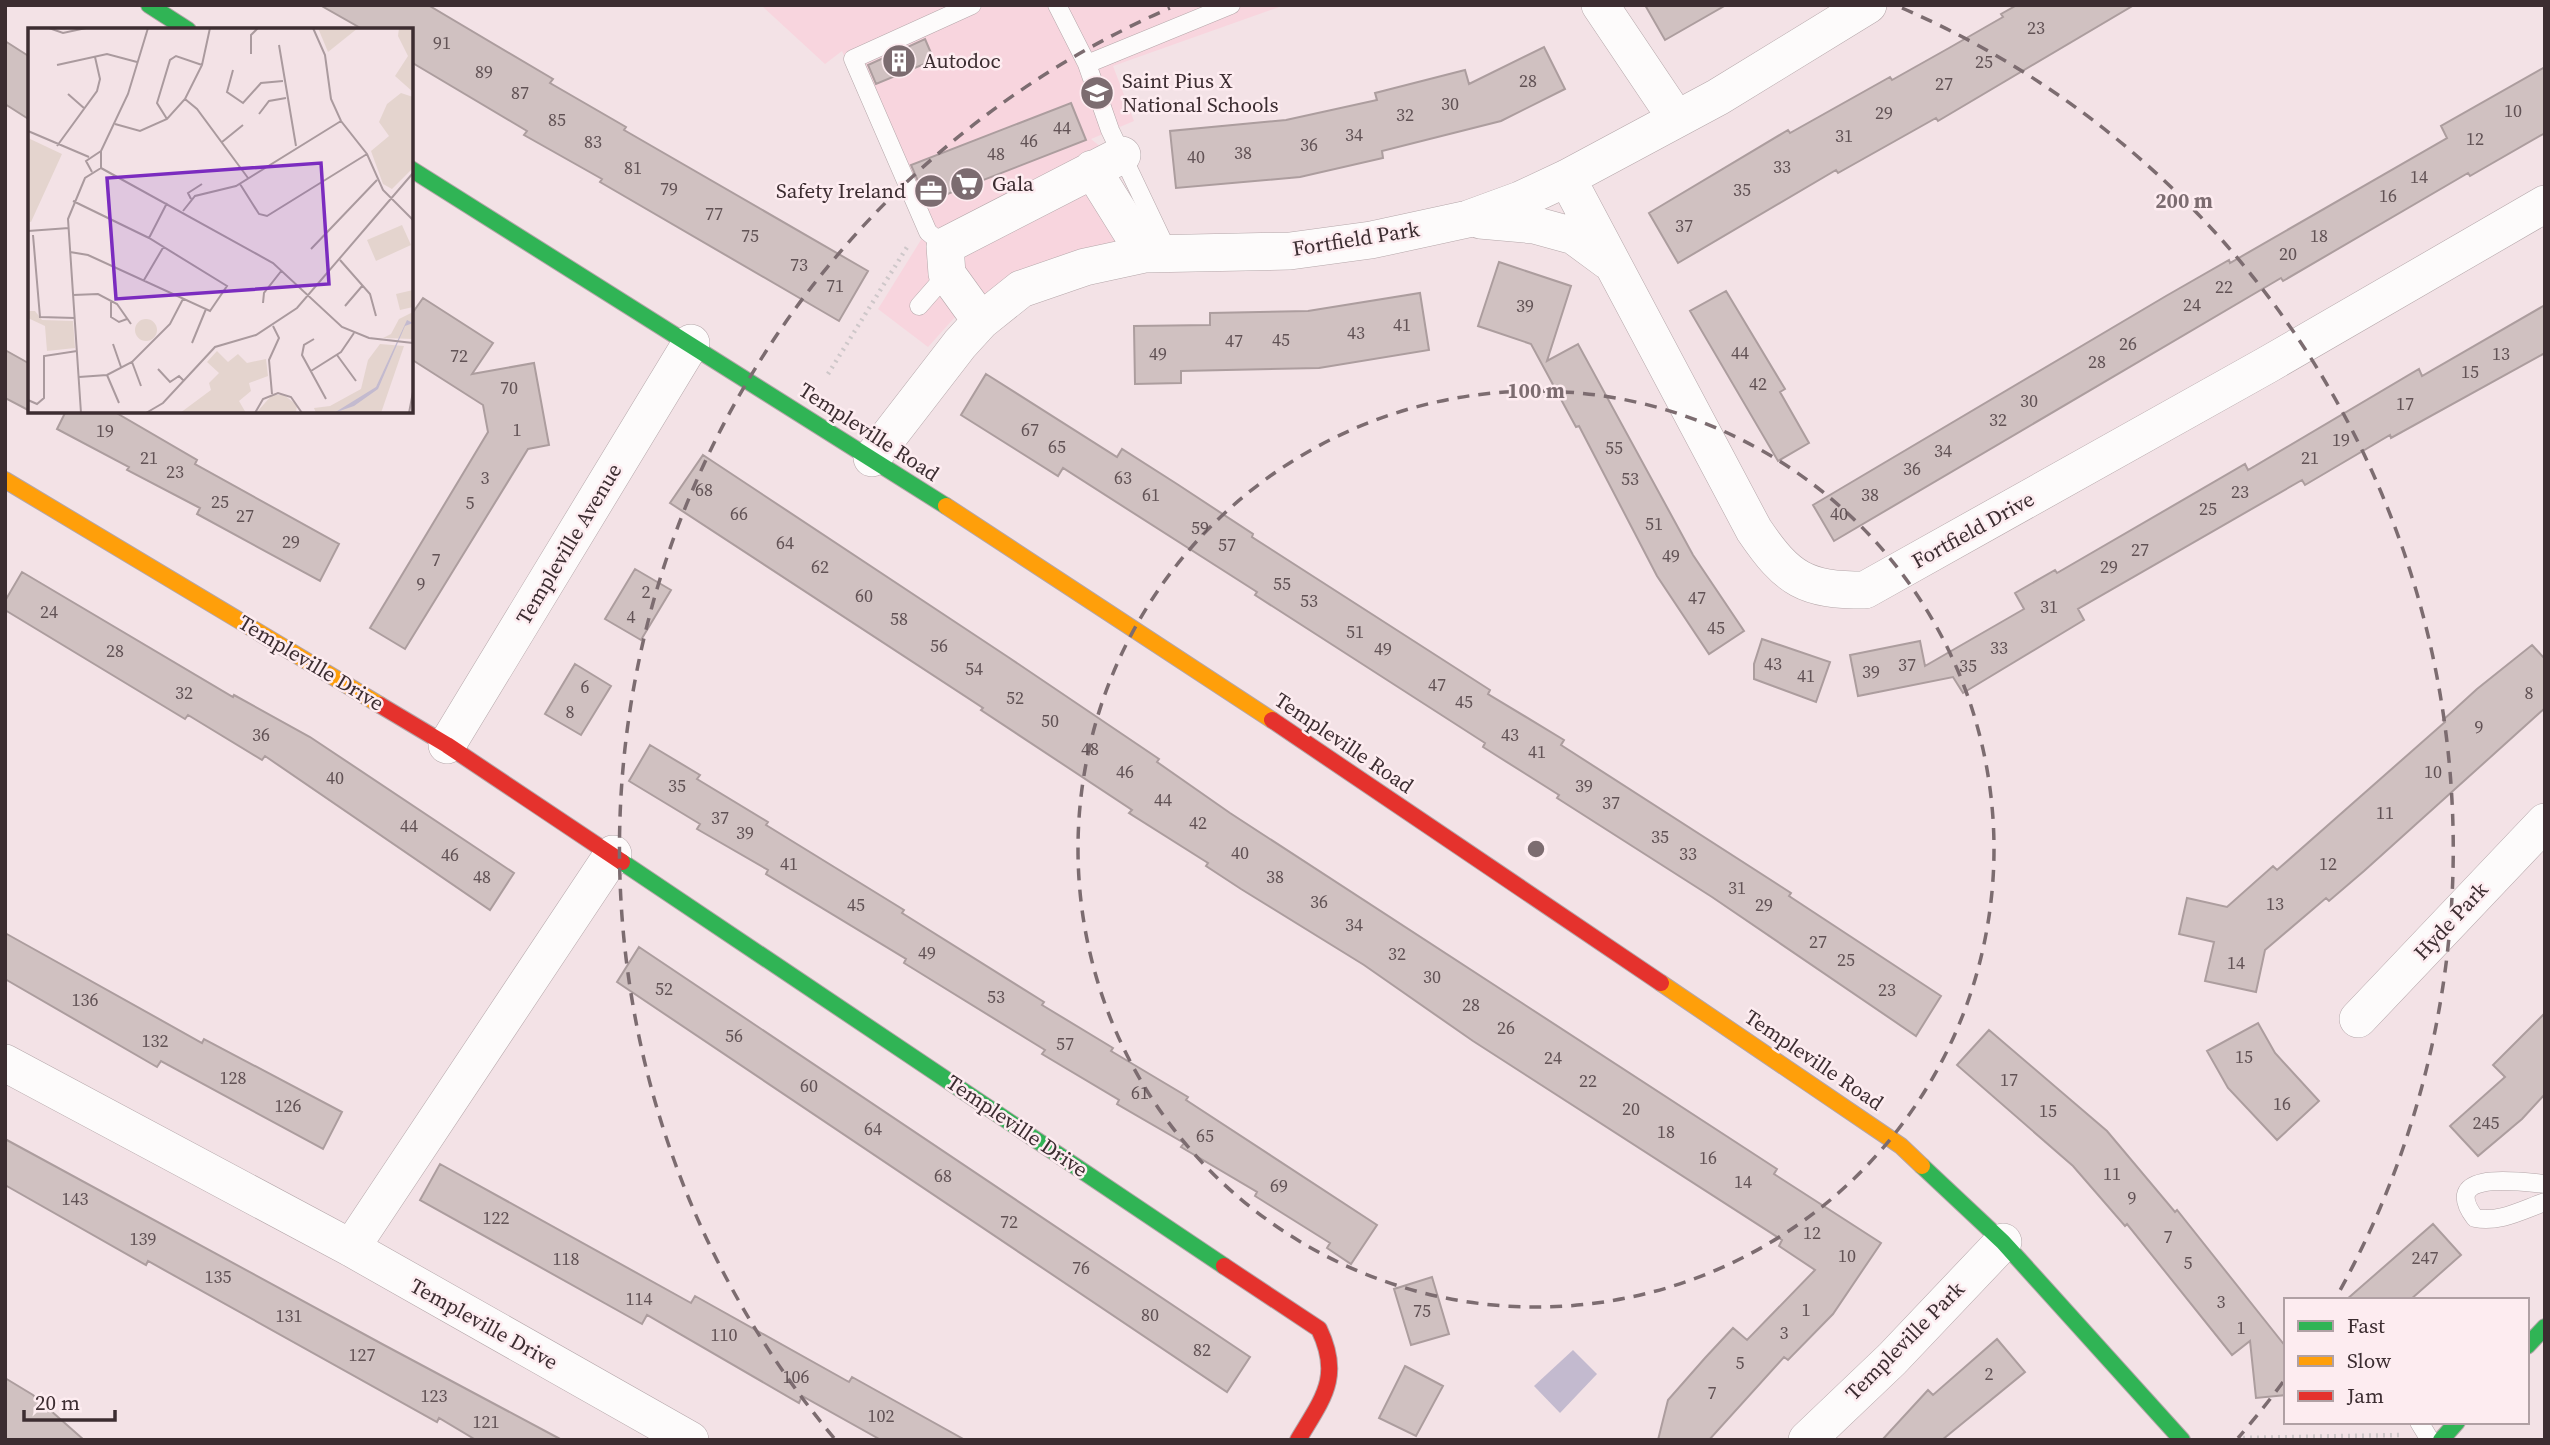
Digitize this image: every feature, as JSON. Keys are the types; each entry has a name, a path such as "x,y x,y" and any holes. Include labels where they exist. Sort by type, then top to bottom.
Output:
{"main road":[{"path":"149,5 185,28"},
{"name":"Templeville Road","path":"413,170 872,458 1354,774 1901,1146 2003,1242 2182,1440"},
{"name":"Templeville Drive","path":"5,480 447,745 1319,1329 1332,1352 1330,1386 1298,1440"},
{"path":"2529,1344 2545,1327"},
{"path":"2441,1440 2455,1424"}],"street":[{"path":"1600,5 1676,118"},
{"name":"Fortfield Park","path":"872,458 919,393 981,321 1021,289 1085,267 1157,253 1290,251 1371,240 1468,219 1520,200 1567,178 1676,118 1868,5"},
{"path":"981,321 938,247 1107,162 1157,253"},
{"name":"Fortfield Drive","path":"1567,178 1754,530 1774,559 1803,582 1829,590 1865,590 2267,365 2545,204"},
{"path":"1468,219 1534,225 1574,236 1612,263"},
{"name":"Templeville Avenue","path":"447,745 691,343"},
{"name":"Hyde Park","path":"2358,1020 2545,822"},
{"path":"351,1248 613,854"},
{"name":"Templeville Drive","path":"5,1063 351,1248 691,1440"},
{"name":"Templeville Park","path":"1807,1440 1892,1359 2003,1242"}],"lane":[{"path":"919,306 938,247 853,59 971,5"},
{"path":"1057,5 1087,64 1107,162"},
{"path":"1087,64 1231,5"},
{"path":"2545,1184 2489,1180 2472,1187 2466,1197 2466,1207 2475,1218 2496,1220 2545,1202"},
{"path":"2419,1424 2430,1440"}],"path":[{"path":"828,374 938,247"},
{"path":"2243,1438 2402,1435"}],"shaded area":[{"path":"761,5 1285,5 1113,66 1134,121 1091,139 1106,151 1148,234 956,316 928,347 878,309 924,235 842,51 825,64"},
{"path":"1573,1350 1597,1374 1560,1413 1534,1386"}],"building":[{"path":"320,5 428,5 553,79 550,83 626,127 624,130 868,271 839,321 600,182 602,179 524,135 527,131 413,63 413,28 360,28"},
{"path":"1645,5 1726,5 1665,40"},
{"path":"2017,5 2134,5 1938,121 1936,118 1838,173 1836,170 1678,263 1649,213 1788,130 1790,133 1890,77 1892,80 1949,48 2003,17 2001,14"},
{"name":"Autodoc","path":"925,39 934,60 876,84 868,65"},
{"path":"5,41 28,56 28,119 5,104"},
{"path":"1544,47 1565,89 1501,121 1382,151 1383,158 1300,177 1176,188 1170,131 1286,120 1377,100 1375,93 1465,70 1469,84"},
{"path":"2545,67 2545,133 2470,176 2468,173 2283,281 2281,278 1834,541 1813,505 2166,296 2229,260 2230,263 2447,138 2441,126"},
{"path":"1071,103 1086,140 927,202 911,165"},
{"path":"1499,262 1571,286 1547,361 1578,344 1693,555 1744,631 1709,654 1657,576 1579,426 1576,427 1531,344 1478,326"},
{"path":"1726,291 1785,389 1780,392 1809,443 1778,461 1690,311"},
{"path":"1420,293 1429,350 1319,368 1181,371 1181,383 1135,384 1134,326 1210,325 1210,313 1308,311"},
{"path":"423,298 493,343 472,374 534,363 549,445 528,449 405,649 370,628 488,432 483,405 413,360 413,312"},
{"path":"2545,305 2545,353 2391,438 2390,435 2305,485 2302,480 2078,609 2084,620 1963,693 1953,677 1858,696 1850,655 1920,641 1925,666 2024,609 2015,593 2055,570 2057,573 2245,464 2248,470 2419,369 2422,376"},
{"path":"5,350 28,363 28,410 5,398"},
{"path":"986,374 1117,457 1122,449 1177,484 1253,534 1252,537 1490,690 1488,694 1564,740 1561,745 1791,893 1789,896 1941,996 1916,1036 1712,897 1557,798 1559,795 1483,747 1485,743 1255,595 1257,592 1063,468 1058,476 961,415"},
{"path":"65,413 116,413 197,460 195,464 339,544 320,581 197,514 200,508 57,429"},
{"path":"703,455 1159,759 1157,762 1230,813 1777,1169 1774,1174 1881,1243 1833,1314 1788,1360 1784,1357 1709,1440 1658,1440 1668,1400 1705,1358 1733,1328 1747,1340 1815,1270 1779,1246 1782,1240 1473,1041 1364,965 1206,866 1208,863 1129,813 1132,810 981,710 983,708 670,503"},
{"path":"635,569 671,590 641,640 605,619"},
{"path":"22,572 233,697 234,695 310,737 514,873 490,910 265,756 262,760 188,715 185,719 5,610 5,601"},
{"path":"1762,639 1830,662 1816,702 1754,679 1754,664"},
{"path":"2532,645 2545,659 2545,708 2364,871 2329,901 2326,898 2265,950 2256,992 2205,981 2214,942 2179,934 2187,898 2227,907 2273,866 2277,870 2445,722 2443,720 2477,689"},
{"path":"575,664 611,686 581,735 545,714"},
{"path":"650,745 700,775 697,779 768,822 766,825 904,910 902,913 1044,1002 1042,1005 1113,1048 1111,1051 1188,1097 1186,1100 1377,1225 1351,1264 1327,1248 1330,1243 1255,1196 1257,1192 1181,1147 1184,1143 1117,1104 1119,1100 1042,1054 1045,1050 904,963 906,959 766,874 768,870 697,829 700,824 629,781"},
{"path":"5,933 202,1043 204,1039 342,1112 323,1149 161,1061 157,1067 5,979"},
{"path":"639,947 1250,1357 1227,1392 617,982"},
{"path":"2545,1013 2545,1094 2522,1119 2478,1156 2450,1126 2505,1077 2493,1065"},
{"path":"2258,1023 2275,1053 2319,1101 2277,1140 2228,1088 2207,1051"},
{"path":"1989,1030 2107,1131 2175,1212 2177,1210 2284,1344 2284,1395 2256,1398 2250,1341 2232,1355 2127,1224 2125,1226 2073,1166 1957,1065"},
{"path":"5,1139 562,1440 476,1440 439,1418 437,1422 148,1261 146,1265 5,1185"},
{"path":"440,1164 691,1303 695,1296 849,1382 852,1377 965,1440 881,1440 802,1396 799,1403 647,1315 642,1324 420,1200"},
{"path":"2433,1224 2461,1255 2412,1298 2348,1298"},
{"path":"1432,1277 1449,1334 1411,1345 1394,1289"},
{"path":"1997,1339 2025,1372 1942,1440 1882,1440 1928,1390 1933,1395"},
{"path":"1405,1366 1443,1386 1416,1436 1379,1418"},
{"path":"5,1378 33,1395 84,1440 5,1440"}],"traffic: fast":[{"path":"149,5 185,28"},
{"path":"413,170 946,506"},
{"path":"622,862 1224,1266"},
{"path":"1922,1166 2003,1242 2182,1440"},
{"path":"2529,1344 2545,1327"},
{"path":"2441,1440 2455,1424"}],"traffic: slow":[{"path":"5,480 380,705"},
{"path":"946,506 1272,720"},
{"path":"1661,983 1901,1146 1922,1166"}],"traffic: jam":[{"path":"380,705 447,745 622,862"},
{"path":"1272,720 1661,983"},
{"path":"1224,1266 1319,1329 1326,1346 1329,1374 1322,1399 1298,1440"}],"place":[{"name":"Autodoc","path":"899,61"},
{"name":"Saint Pius X National Schools","path":"1097,93"},
{"name":"Gala","path":"967,184"},
{"name":"Safety Ireland","path":"931,191"}]}
